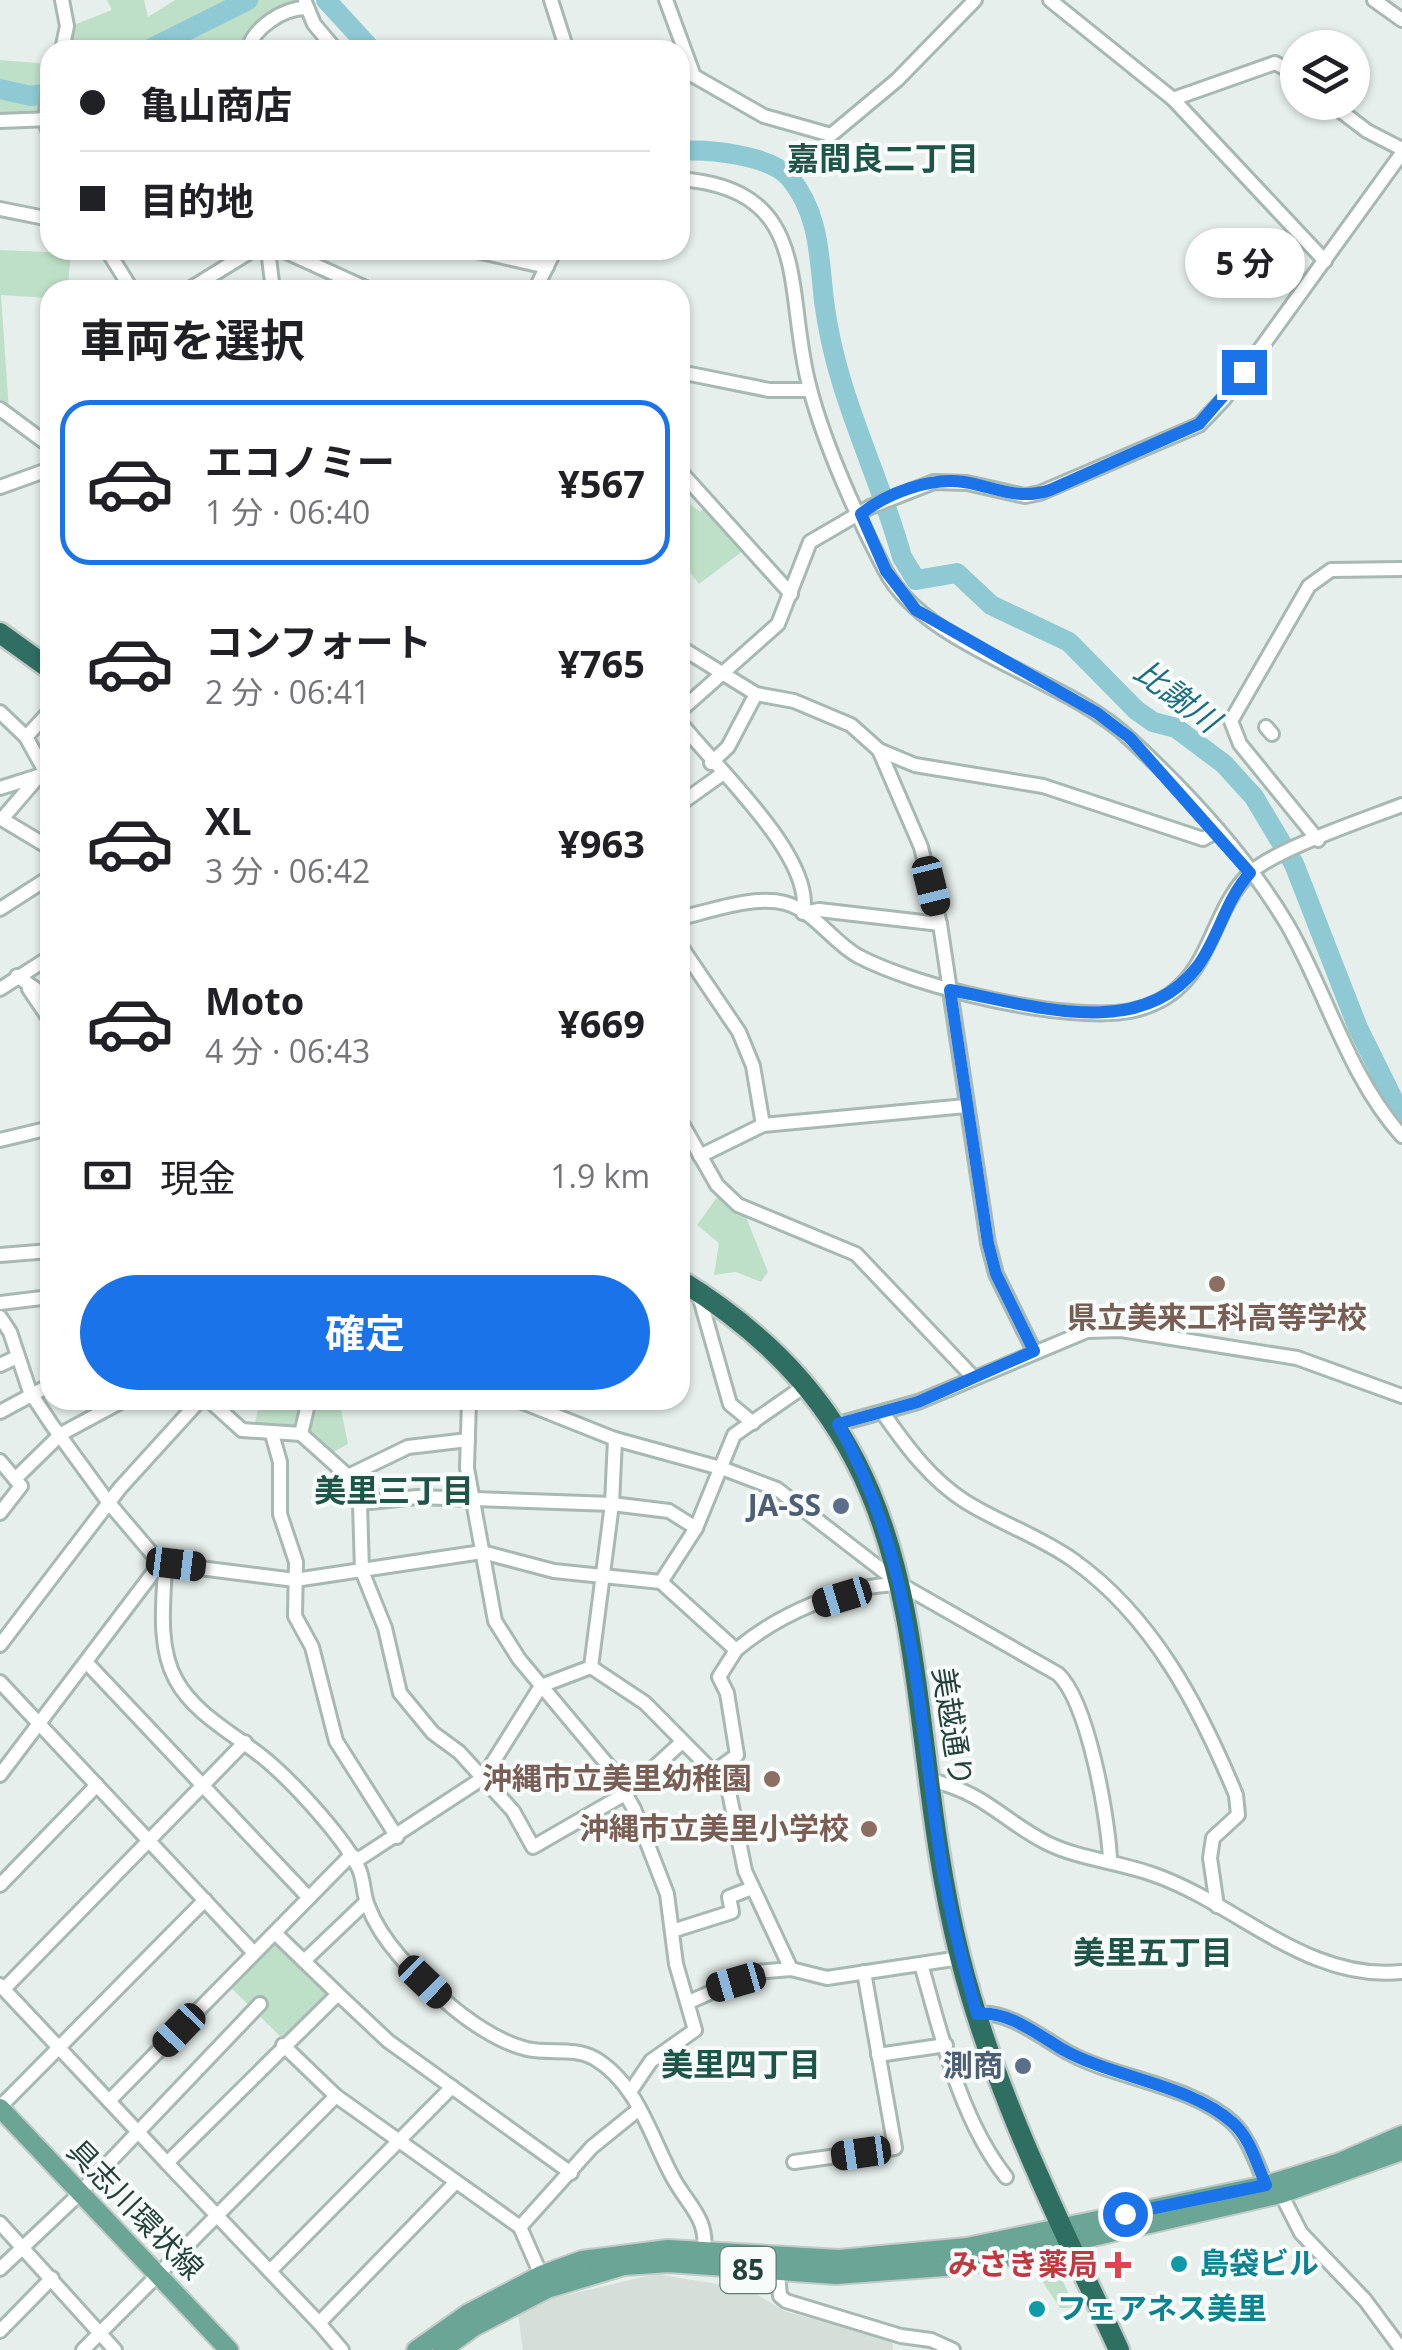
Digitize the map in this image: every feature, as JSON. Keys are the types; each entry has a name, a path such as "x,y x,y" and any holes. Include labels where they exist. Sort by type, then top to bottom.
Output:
{"highway":[{"path":"0,633 40,662"},
{"name":"美越通り","path":"690,1287 768,1346 806,1385 838,1424 880,1509 900,1584 960,1958 1032,2164 1118,2350"}],"main road":[{"name":"具志川環状線","path":"0,2108 228,2350"},
{"name":"85","path":"1273,2190 1402,2136"},
{"name":"85","path":"442,2350 474,2326 585,2276 669,2263 778,2272 912,2273 1273,2190 1402,2151"},
{"name":"85","path":"416,2350 467,2314 541,2275 622,2252 704,2249 839,2259 911,2255 1067,2235"}],"street":[{"path":"62,0 68,26 64,40"},
{"path":"551,0 564,40"},
{"path":"666,0 681,40"},
{"path":"690,65 694,76 764,116 831,135 896,80 975,0"},
{"path":"1050,0 1173,99 1325,261"},
{"path":"1374,0 1402,20"},
{"path":"253,40 260,28 306,4 329,40"},
{"path":"1173,99 1275,63 1280,66"},
{"path":"0,121 40,118"},
{"path":"690,702 771,632 784,616 810,542 865,511 915,486 952,481 1025,496 1040,493 1199,424 1224,399 1402,151 1353,120"},
{"path":"690,181 734,189 763,209 782,234 794,280 810,390 865,511 886,571 916,610 1097,713 1130,738 1217,831 1288,926 1336,1030 1402,1136"},
{"path":"0,209 40,217"},
{"path":"204,280 238,260"},
{"path":"304,260 348,280"},
{"path":"516,260 547,267"},
{"path":"540,280 550,260"},
{"path":"690,374 769,390 810,390"},
{"path":"0,409 40,439"},
{"path":"0,487 40,473"},
{"path":"690,482 791,594"},
{"path":"1318,840 1240,744 1230,722 1309,586 1330,570 1402,568"},
{"path":"690,654 756,694 794,701 851,724 880,750 941,772 1043,786 1203,839 1217,831"},
{"path":"711,762 728,747 756,694"},
{"path":"0,712 26,737 40,764"},
{"path":"26,737 40,722"},
{"path":"690,735 786,852 806,896 803,912"},
{"path":"880,750 922,847 940,924 966,1106 996,1274 1034,1351"},
{"path":"690,797 722,774"},
{"path":"0,788 40,775"},
{"path":"40,778 1,819 40,842"},
{"path":"690,916 764,902 786,904 803,912 858,956 950,990 1058,1008 1134,1010 1185,981 1206,954 1235,892 1250,873 1402,805"},
{"path":"0,909 40,888"},
{"path":"803,912 819,910 940,924"},
{"path":"690,960 740,1032 753,1066 763,1125"},
{"path":"0,989 40,963"},
{"path":"17,976 40,1005"},
{"path":"28,987 40,994"},
{"path":"700,1156 763,1125 966,1106"},
{"path":"0,1140 40,1130"},
{"path":"690,1138 718,1185 738,1205 856,1254 972,1377"},
{"path":"0,1255 40,1252"},
{"path":"690,1289 730,1404 752,1423"},
{"path":"0,1303 40,1298"},
{"path":"0,1318 30,1392 40,1406"},
{"path":"838,1424 883,1413 1087,1332 1121,1330 1296,1358 1402,1396"},
{"path":"0,1365 17,1357"},
{"path":"661,1582 696,1528 724,1469 734,1435 806,1385"},
{"path":"0,1412 40,1388"},
{"path":"43,1410 108,1503 163,1565 162,1608 169,1666 194,1704 275,1768 351,1856 361,1872 366,1902 377,1926 406,1963 463,2015 509,2043 587,2055 630,2092 679,2189 706,2227 704,2249"},
{"path":"15,1479 61,1434 105,1410"},
{"path":"0,1646 108,1503 191,1410"},
{"path":"220,1410 242,1430 301,1434 348,1476 360,1503 362,1571 385,1628 400,1693 433,1733 460,1752 513,1812 533,1847 625,1794 681,1743"},
{"path":"301,1434 307,1410"},
{"path":"469,1410 472,1500 495,1621 541,1686 612,1770 659,1869 676,1964 694,2030 651,2061 630,2092"},
{"path":"541,1410 615,1440 724,1469 795,1500 900,1584 1008,1643 1067,1682 1102,1800 1110,1859"},
{"path":"883,1413 922,1465 966,1502 1046,1542 1108,1588 1174,1665 1236,1795 1238,1815 1213,1838 1210,1858 1218,1906"},
{"path":"272,1434 280,1462 280,1514 296,1562 295,1616 312,1647 336,1741 397,1838"},
{"path":"348,1476 408,1447 468,1440"},
{"path":"591,1667 612,1504 615,1440"},
{"path":"0,1461 21,1486 0,1513"},
{"path":"360,1503 417,1497 612,1504 669,1511 696,1528"},
{"path":"0,1775 163,1565 295,1580 482,1552 554,1571 604,1573 661,1582 736,1650"},
{"path":"715,1771 736,1755 727,1692 719,1678 736,1650 784,1615 862,1589 900,1584"},
{"path":"87,1663 308,1898"},
{"path":"351,1856 360,1858 397,1838 483,1778 541,1686 591,1667"},
{"path":"591,1667 645,1703 728,1787 752,1888 791,1969"},
{"path":"0,1682 254,1953"},
{"path":"245,1742 204,1788 2,1987 342,2350"},
{"path":"930,1780 984,1799 1046,1842 1158,1876 1330,1966 1371,1974 1402,1972"},
{"path":"0,1885 97,1785"},
{"path":"109,2102 351,1856"},
{"path":"672,1930 732,1912 729,1897 752,1888"},
{"path":"0,2108 205,1900"},
{"path":"304,1961 366,1902"},
{"path":"276,1934 388,2041 571,2172"},
{"path":"689,2002 757,1972 791,1969 828,1978 960,1958"},
{"path":"921,1964 979,2132 1006,2177"},
{"path":"794,2162 895,2148 864,1972"},
{"path":"167,2163 338,1994"},
{"path":"0,2270 260,2004"},
{"path":"977,2014 989,2012 1028,2028 1080,2058 1160,2086 1226,2118 1248,2144 1301,2232 1365,2300 1395,2347"},
{"path":"878,2055 946,2044"},
{"path":"283,2045 336,2096 520,2226 541,2275"},
{"path":"270,2271 452,2087"},
{"path":"84,2350 336,2096"},
{"path":"520,2226 592,2147 639,2108"},
{"path":"319,2323 456,2182"},
{"path":"0,2223 115,2350"},
{"path":"778,2272 780,2296 786,2300 901,2336 931,2340 953,2350"},
{"path":"0,2331 52,2278"}],"shaded area":[{"path":"655,2274 748,2289 784,2311 892,2340 893,2350 523,2350 517,2307"}],"green space":[{"path":"107,0 144,0 148,17 175,0 305,0 259,28 252,40 70,40 74,25 112,10"},
{"path":"0,60 40,63 40,117 0,119"},
{"path":"0,250 40,252 40,260 70,260 68,280 40,280 40,298 1,295 9,411 0,405"},
{"path":"707,503 748,547 699,584 690,572 690,504 700,512"},
{"path":"720,1193 744,1212 768,1272 761,1282 736,1272 714,1275 719,1243 697,1225"},
{"path":"258,1410 299,1410 298,1428 254,1428"},
{"path":"310,1410 341,1410 348,1444 323,1458 304,1433"},
{"path":"276,1934 338,1994 286,2042 225,1982"},
{"path":"1060,2275 1075,2308 1060,2308 1039,2276"}],"waterway":[{"name":"比謝川","path":"168,40 248,0"},
{"name":"比謝川","path":"326,0 363,40"},
{"name":"比謝川","path":"0,89 40,95"},
{"name":"比謝川","path":"690,151 768,163 789,177 807,206 816,236 830,336 847,400 902,557 916,580 957,573 991,605 1069,642 1136,710 1153,722 1176,728 1224,764 1254,797 1294,864 1358,1028 1402,1117"}],"place":[{"name":"県立美来工科高等学校","path":"1217,1284"},
{"name":"JA-SS","path":"841,1506"},
{"name":"沖縄市立美里幼稚園","path":"772,1779"},
{"name":"沖縄市立美里小学校","path":"869,1829"},
{"name":"測商","path":"1023,2066"},
{"name":"島袋ビル","path":"1179,2264"},
{"name":"みさき薬局","path":"1118,2265"},
{"name":"フェアネス美里","path":"1037,2309"}],"district":[{"name":"嘉間良二丁目","path":"883,159"},
{"name":"美里三丁目","path":"394,1491"},
{"name":"美里五丁目","path":"1153,1953"},
{"name":"美里四丁目","path":"741,2065"}],"route":[{"path":"1125,2214 1266,2185 1248,2144 1236,2125 1226,2118 1160,2086 1080,2058 1028,2028 989,2012 977,2014 960,1958 942,1864 897,1567 880,1509 838,1424 918,1402 1034,1351 996,1274 988,1243 950,990 1058,1008 1112,1013 1134,1010 1185,981 1206,954 1235,892 1250,873 1217,831 1130,738 1097,713 916,610 886,571 861,514 915,486 934,482 968,483 1025,496 1050,490 1199,424 1214,412 1244,372"}]}
